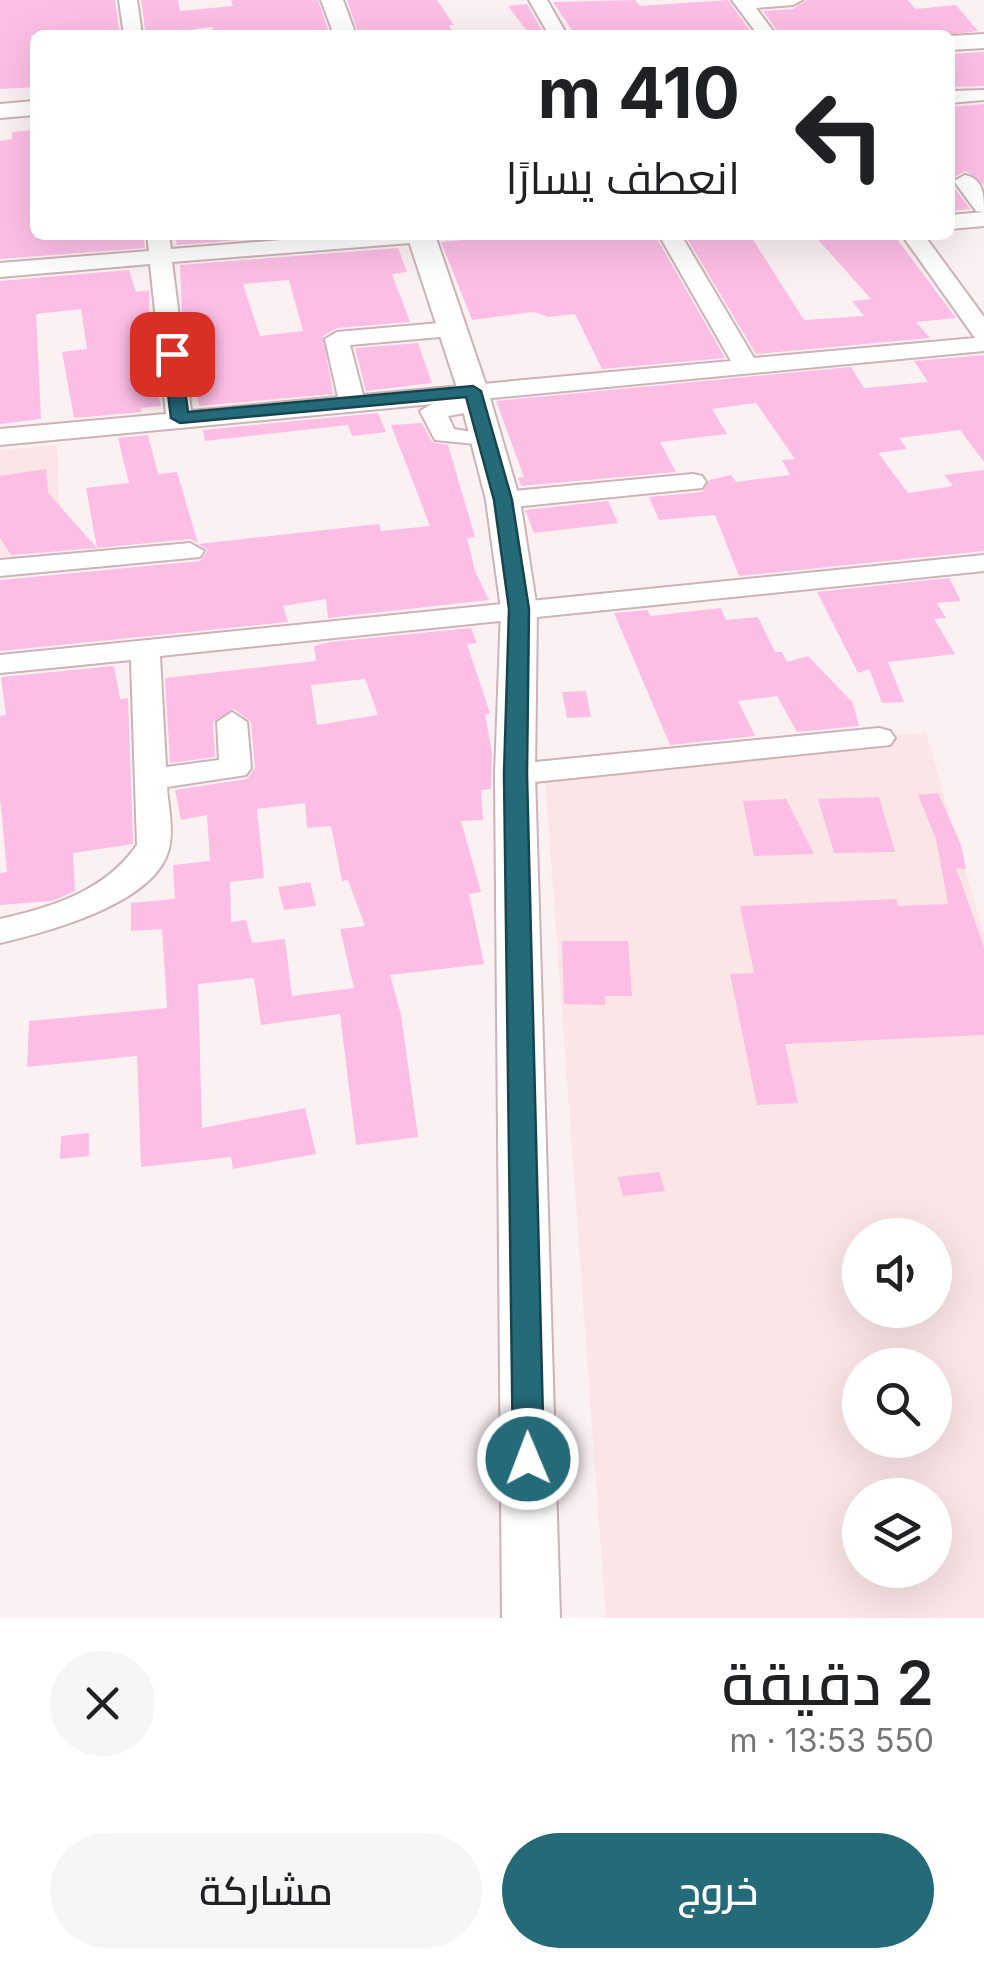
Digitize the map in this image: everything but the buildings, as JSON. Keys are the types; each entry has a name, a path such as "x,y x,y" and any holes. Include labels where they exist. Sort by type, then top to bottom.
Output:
{"main road":[{"path":"332,0 343,30"},
{"path":"955,43 984,41"},
{"path":"0,111 30,108"},
{"path":"423,240 479,412 503,500 519,609 516,774 531,1618"}],"street":[{"path":"128,0 132,30"},
{"path":"538,0 555,30"},
{"path":"742,2 792,0"},
{"path":"742,2 763,30"},
{"path":"955,97 981,94"},
{"path":"965,181 984,206"},
{"path":"955,222 984,219"},
{"path":"0,270 159,247 312,240"},
{"path":"673,240 745,364"},
{"path":"916,240 984,334"},
{"path":"159,247 180,418"},
{"path":"352,402 336,339 451,329"},
{"path":"0,438 352,402 479,412 745,364 984,344"},
{"path":"503,500 694,482"},
{"path":"0,568 190,551"},
{"path":"0,664 984,563"},
{"path":"0,931 82,909 145,861 154,846 145,649"},
{"path":"152,779 236,768 232,722"},
{"path":"516,774 880,738"}],"shaded area":[{"path":"57,445 60,551 0,557 0,450"},
{"path":"926,732 984,935 984,1618 606,1618 545,778"}],"route":[{"path":"172,354 180,418 473,391 503,500 519,609 516,774 528,1459"}]}
